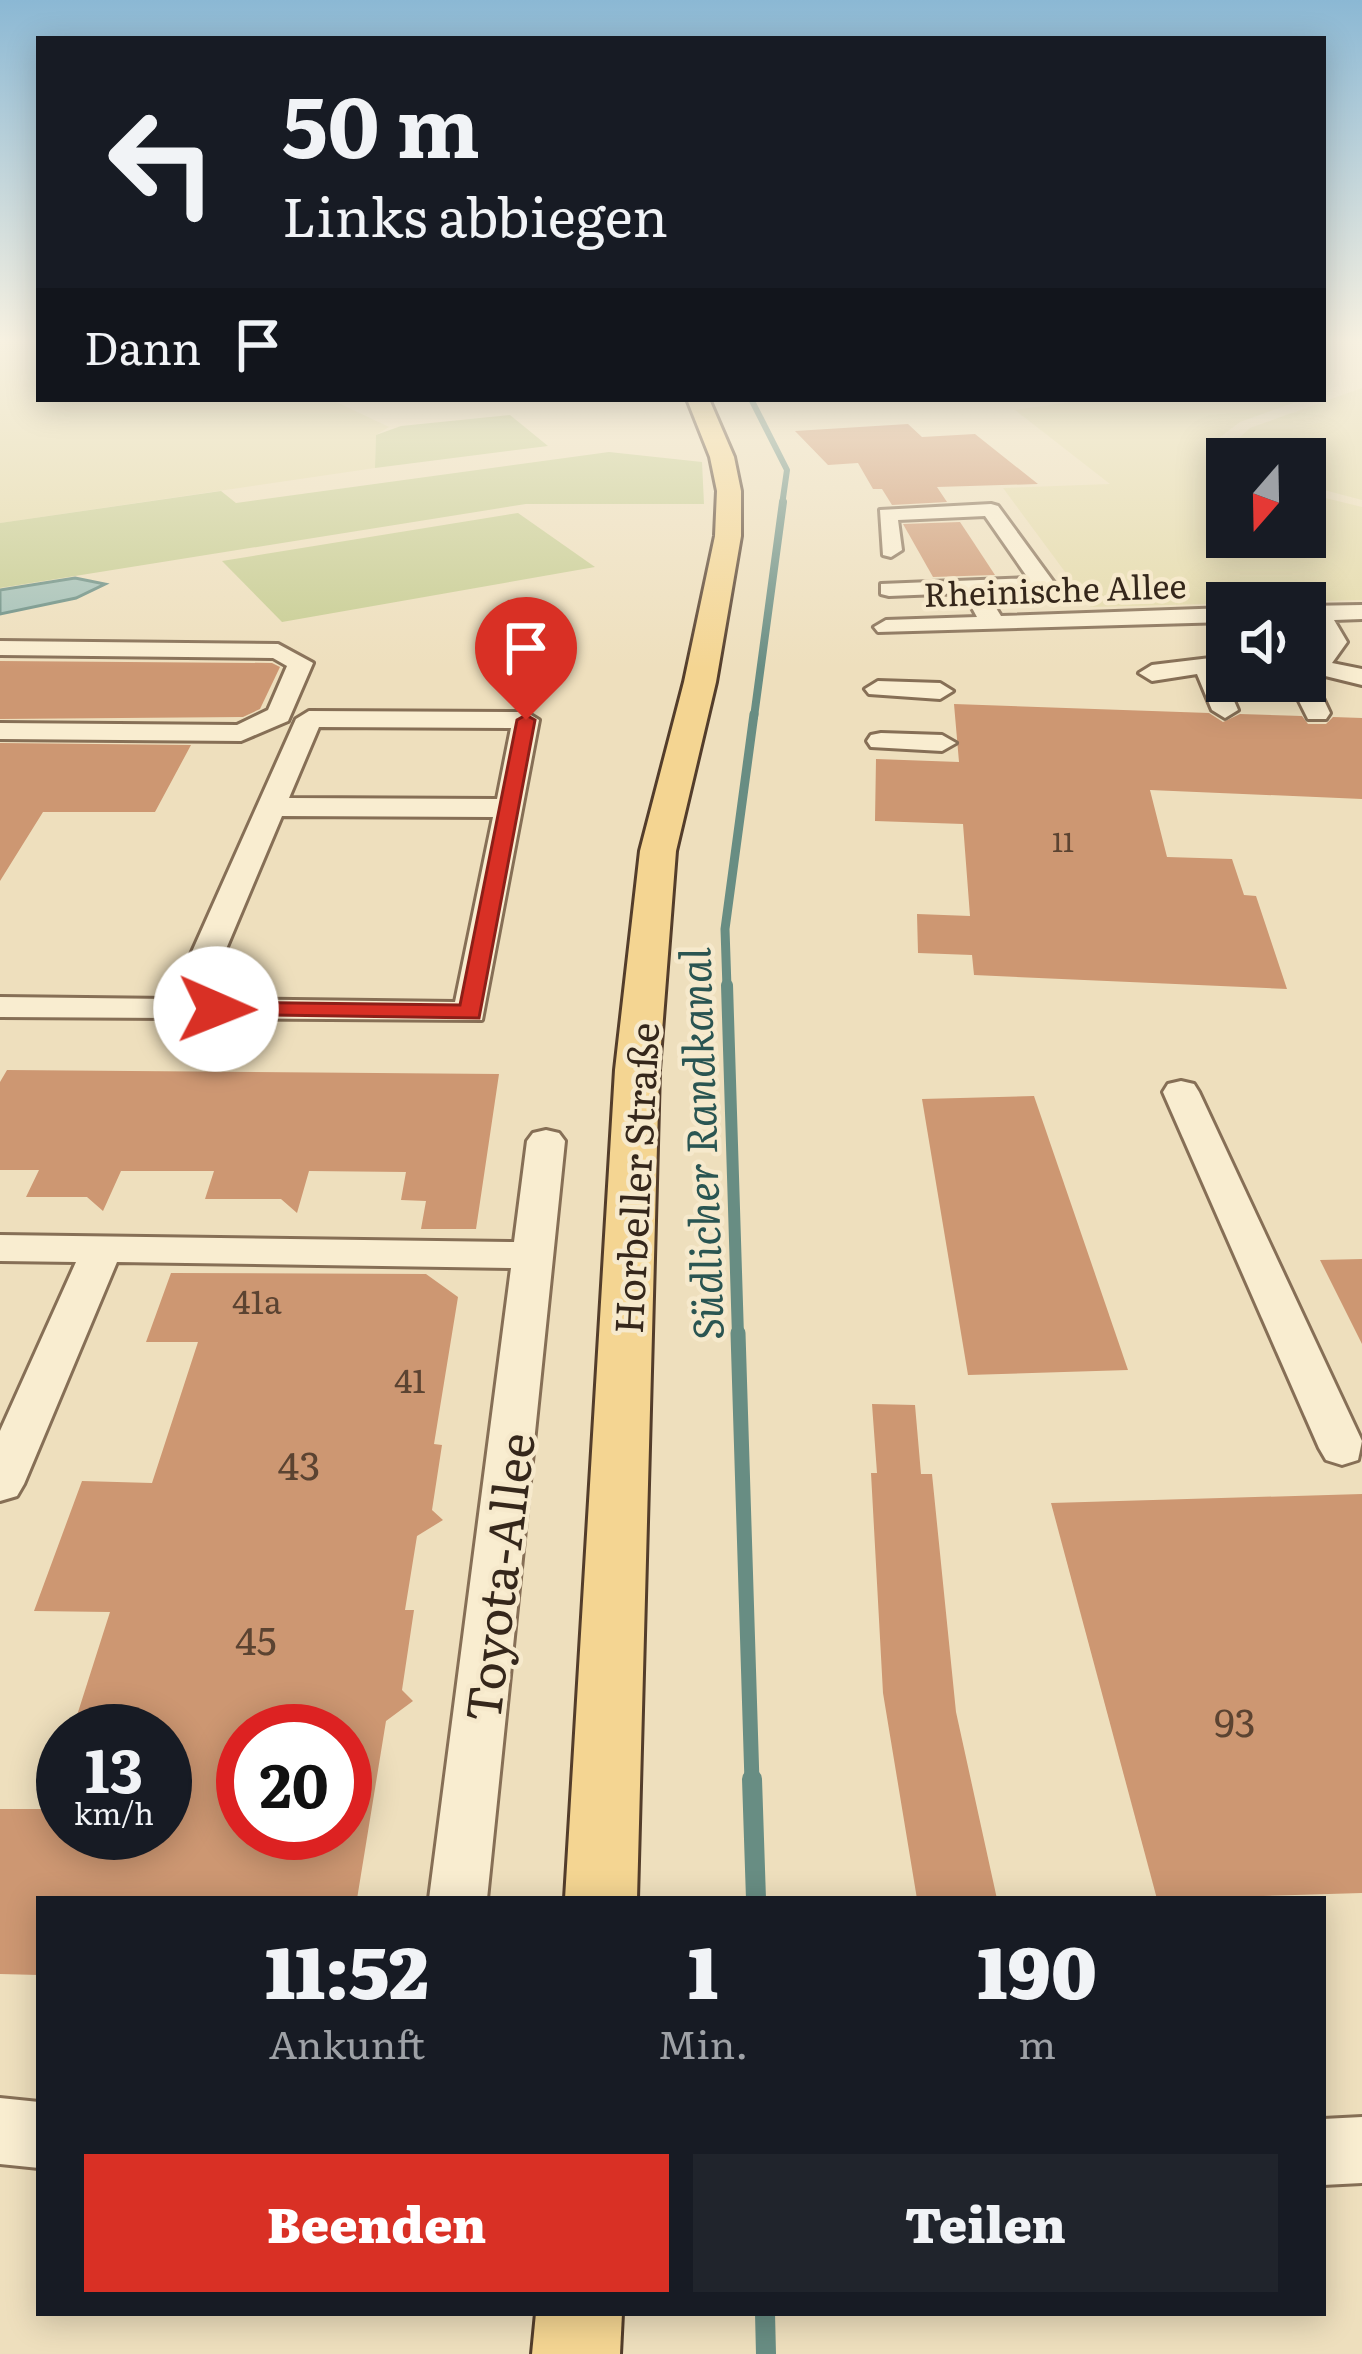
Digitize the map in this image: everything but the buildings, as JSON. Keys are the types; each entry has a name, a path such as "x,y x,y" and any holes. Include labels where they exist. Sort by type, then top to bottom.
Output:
{"main road":[{"name":"Horbeller Straße","path":"601,1896 641,1026 658,851 700,682 728,536 729,491 719,449"},
{"path":"576,2354 579,2316"}],"street":[{"path":"889,589 1045,584 992,510 887,514 891,550"},
{"path":"971,586 993,623"},
{"path":"1326,612 1362,612"},
{"name":"Rheinische Allee","path":"886,627 1206,616"},
{"path":"0,648 278,651 301,663 279,715 241,733 0,731"},
{"path":"1152,673 1206,665"},
{"path":"1326,672 1362,677"},
{"path":"1223,702 1225,710"},
{"path":"1315,702 1317,713"},
{"path":"879,703 941,705 879,703"},
{"path":"0,1007 184,1009 470,1012 526,720 310,719 184,1009"},
{"path":"272,807 507,808"},
{"path":"1180,1092 1342,1448"},
{"name":"Toyota-Allee","path":"458,1896 546,1141"},
{"path":"0,1248 536,1255"},
{"path":"0,1484 102,1250"},
{"path":"0,2131 36,2135"},
{"path":"1326,2152 1362,2150"}],"shaded area":[{"path":"0,449 376,449 375,468 0,523"},
{"path":"1065,449 1206,449 1206,558 1326,558 1326,498 1362,507 1362,600 1326,601 1326,582 1206,582 1206,604 1091,607 1003,488 1110,484"},
{"path":"1326,449 1362,449 1362,500 1326,491"}],"green space":[{"path":"376,449 526,449 375,468"},
{"path":"609,452 702,462 704,504 526,504 0,588 0,523 221,491 236,503"},
{"path":"518,513 595,567 282,622 222,561"}],"water":[{"path":"75,578 105,584 76,598 0,614 0,590"}],"waterway":[{"name":"Südlicher Randkanal","path":"776,449 787,470 782,505"},
{"name":"Südlicher Randkanal","path":"754,717 783,502"},
{"name":"Südlicher Randkanal","path":"727,988 725,929 754,714"},
{"name":"Südlicher Randkanal","path":"727,985 738,1336"},
{"name":"Südlicher Randkanal","path":"738,1333 752,1782"},
{"name":"Südlicher Randkanal","path":"752,1779 756,1896"},
{"name":"Südlicher Randkanal","path":"765,2316 766,2354"}],"route":[{"path":"216,1009 470,1012 526,720"}]}
